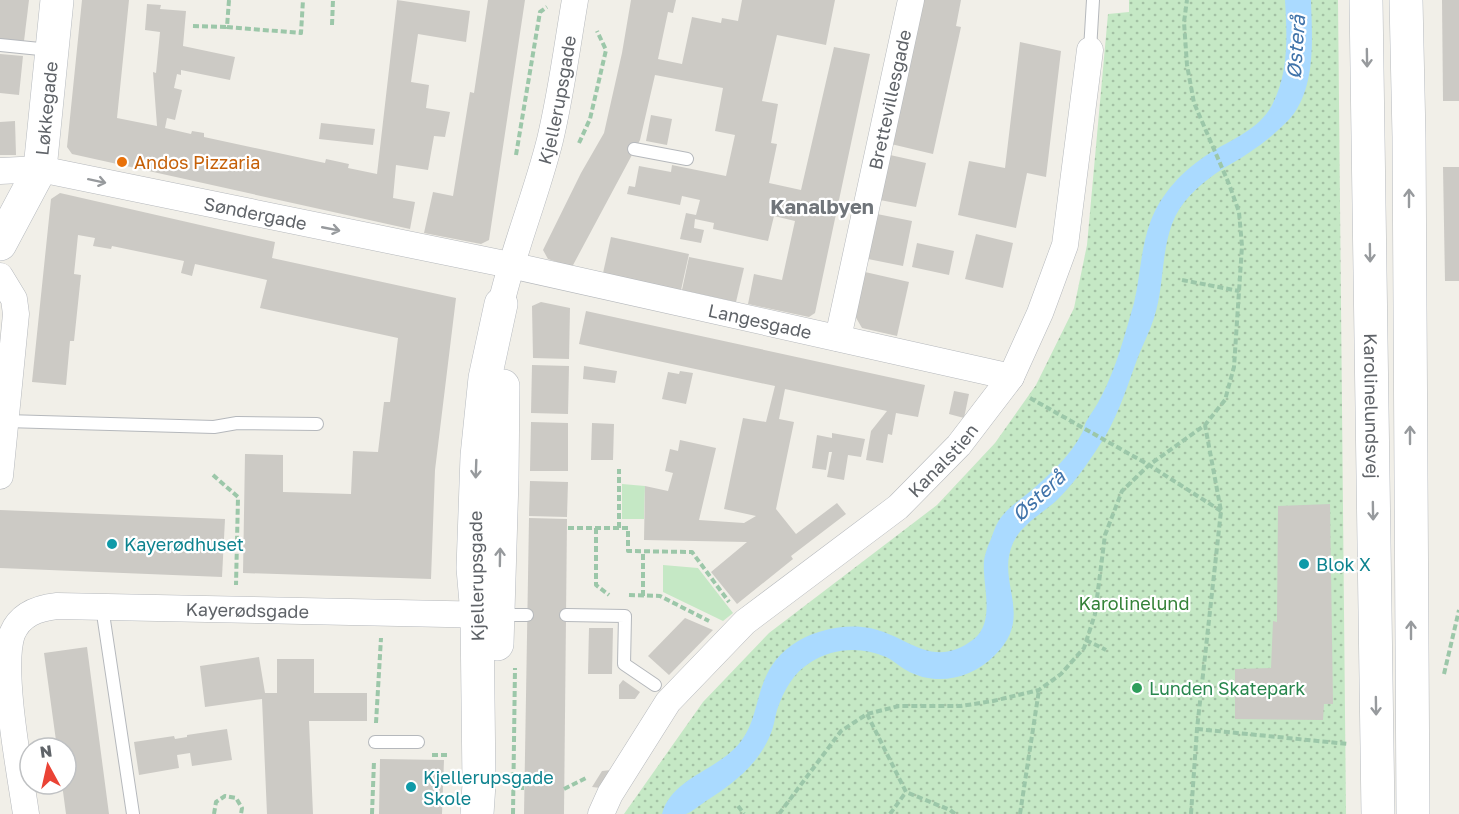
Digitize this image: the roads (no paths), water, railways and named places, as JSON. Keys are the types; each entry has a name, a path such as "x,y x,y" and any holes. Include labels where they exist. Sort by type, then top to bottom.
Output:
{"main road":[{"name":"Løkkegade","path":"0,244 40,169 57,0"},
{"name":"Karolinelundsvej","path":"1366,0 1378,814"},
{"name":"Karolinelundsvej","path":"1406,0 1409,136 1413,814"},
{"name":"Kjellerupsgade","path":"491,814 501,615 503,451 501,304"},
{"name":"Kjellerupsgade","path":"477,814 501,615"}],"street":[{"name":"Kjellerupsgade","path":"501,304 510,265 549,143 560,98 575,0"},
{"name":"Brettevillesgade","path":"838,338 911,0"},
{"name":"Kanalstien","path":"601,814 610,794 668,702 745,622 898,507 959,445 1011,377 1040,313 1065,245 1090,50"},
{"name":"Søndergade","path":"0,171 40,169 510,265"},
{"name":"Langesgade","path":"510,265 1011,377"},
{"path":"0,276 14,299 16,314 0,476"},
{"name":"Kayerødsgade","path":"11,615 57,606 501,615"},
{"path":"11,615 13,633 7,660 26,814"}],"lane":[{"name":"Kanalstien","path":"1090,50 1092,0"},
{"path":"0,45 52,51"},
{"path":"634,149 687,159"},
{"path":"6,421 214,427 237,423 317,424"},
{"path":"102,607 134,814"},
{"path":"566,615 625,616 624,664 655,685"},
{"path":"375,742 418,742"}],"water":[{"name":"Østerå","path":"1285,0 1311,0 1310,72 1302,99 1295,112 1280,128 1256,148 1202,184 1184,202 1175,216 1168,235 1157,307 1151,328 1111,426 1090,460 1072,483 1059,498 1022,530 1013,543 1008,572 1014,613 1012,627 1006,641 994,656 975,670 964,675 941,679 917,675 886,657 867,651 838,651 820,657 799,671 786,689 766,744 744,772 726,788 688,813 662,814 674,792 718,762 738,745 752,721 770,669 779,656 800,640 819,632 850,626 884,632 933,652 946,652 959,648 974,639 981,631 985,623 987,602 984,561 995,528 1007,510 1065,458 1083,432 1111,375 1124,339 1134,303 1147,232 1160,202 1174,183 1191,167 1254,127 1273,103 1284,66"}],"place":[{"name":"Andos Pizzaria","path":"122,162"},
{"name":"Kayerødhuset","path":"112,544"},
{"name":"Blok X","path":"1304,564"},
{"name":"Lunden Skatepark","path":"1137,688"},
{"name":"Kjellerupsgade Skole","path":"411,787"}],"district":[{"name":"Kanalbyen","path":"822,206"}],"park label":[{"name":"Karolinelund","path":"1134,603"}]}
